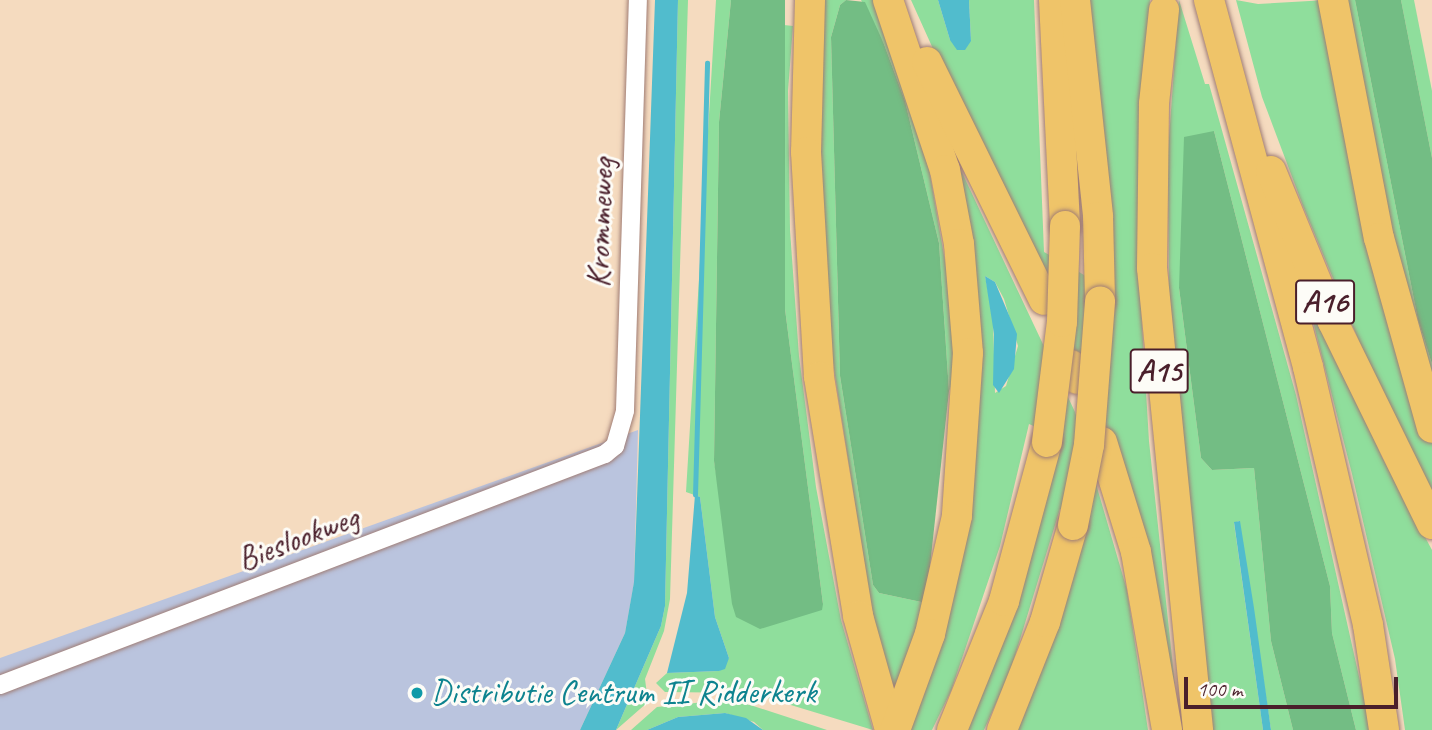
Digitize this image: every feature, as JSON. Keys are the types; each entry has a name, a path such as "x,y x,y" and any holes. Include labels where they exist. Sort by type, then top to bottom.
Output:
{"highway":[{"path":"888,0 947,179 959,244 968,353 957,516 930,634 894,729"},
{"path":"901,0 939,90 1044,300"},
{"path":"952,730 1004,601 1047,442 1062,322 1065,226 1054,0"},
{"name":"A15","path":"1002,730 1045,622 1073,525 1092,422 1100,301 1098,218 1075,0"},
{"path":"1209,0 1308,367 1368,625 1384,730"},
{"name":"A16","path":"1333,0 1380,238 1432,428"},
{"path":"809,9 806,152 811,303 830,457 858,616 894,729"},
{"name":"A15","path":"1164,10 1154,104 1152,268 1198,730"},
{"name":"A16","path":"1229,75 1333,322 1432,524"},
{"path":"1102,442 1136,552 1167,730"}],"street":[{"name":"Krommeweg","path":"615,446 625,410 638,0"},
{"name":"Bieslookweg","path":"0,685 606,454 615,446"}],"shaded area":[{"path":"638,430 634,583 625,633 580,730 0,730 0,658"}],"green space":[{"path":"678,0 688,0 670,599 664,631 645,679 648,702 616,730 661,626 665,606"},
{"path":"716,0 731,0 719,122 714,461 719,491 823,604 785,309 781,68 784,25 793,26 788,91 790,230 799,356 816,487 841,620 873,730 751,693 665,692 656,683 667,673 719,671 729,658 715,617 700,497 686,492"},
{"path":"731,0 785,0 785,309 823,604 822,610 760,629 736,617 732,604 714,461 719,122"},
{"path":"821,0 846,0 840,5 831,37 840,376 873,585 879,593 926,603 895,697 872,613 825,311 819,170"},
{"path":"846,0 865,2 884,44 905,101 939,243 949,391 926,603 879,593 873,585 840,376 831,37 840,5"},
{"path":"861,0 876,0 928,163 951,296 954,380 949,391 939,243 905,101 884,44"},
{"path":"911,0 938,0 950,40 971,41 969,0 1034,0 1044,252 1067,265 1078,244 1079,272 1104,287 1082,0 1150,0 1143,89 1140,292 1149,441 1175,686 1118,459"},
{"path":"1179,0 1205,84 1209,84 1296,395 1371,730 1356,730 1332,633 1330,586 1214,131 1179,288 1201,458 1212,470 1254,468 1271,641 1293,730 1271,730 1239,521 1234,523 1263,730 1212,730 1169,291 1168,152"},
{"path":"1236,0 1258,4 1327,0 1432,440 1432,496 1366,358 1303,206 1262,97"},
{"path":"1344,0 1355,0 1418,320 1432,364 1432,399 1411,327"},
{"path":"1355,0 1401,0 1432,158 1432,364 1418,320"},
{"path":"1401,0 1414,0 1432,91 1432,158"},
{"path":"941,128 1075,412 1127,590 1148,730 1016,730 1086,519 1060,509 1010,672 984,730 963,730 1020,592 1053,472 1059,437 1029,424 1000,546 951,691 932,730 902,730 965,502","holes":["985,276 995,282 1004,299 1018,346 1006,386 995,393 993,317"]},
{"path":"1214,131 1330,586 1332,633 1356,730 1293,730 1271,641 1254,468 1212,470 1201,458 1179,288 1184,137"},
{"path":"1295,251 1382,457 1432,550 1432,730 1405,730 1395,659 1352,474"},
{"path":"714,701 744,703 827,730 763,730 754,722 725,713 678,717 647,730 631,730 657,707"}],"water":[{"path":"655,0 678,0 665,606 661,626 616,730 580,730 625,633 634,582"},
{"path":"938,0 969,0 971,41 965,50 957,50 950,40"},
{"path":"985,276 995,282 1017,334 1014,369 999,393 993,385 994,334"},
{"path":"695,495 700,497 715,617 729,658 725,669 719,671 667,673 687,593"},
{"path":"1240,521 1271,730 1263,730 1234,522"},
{"path":"725,713 746,718 763,730 647,730 678,717"}],"waterway":[{"path":"695,495 707,63"}],"place":[{"name":"Distributie Centrum II Ridderkerk","path":"417,693"}]}
